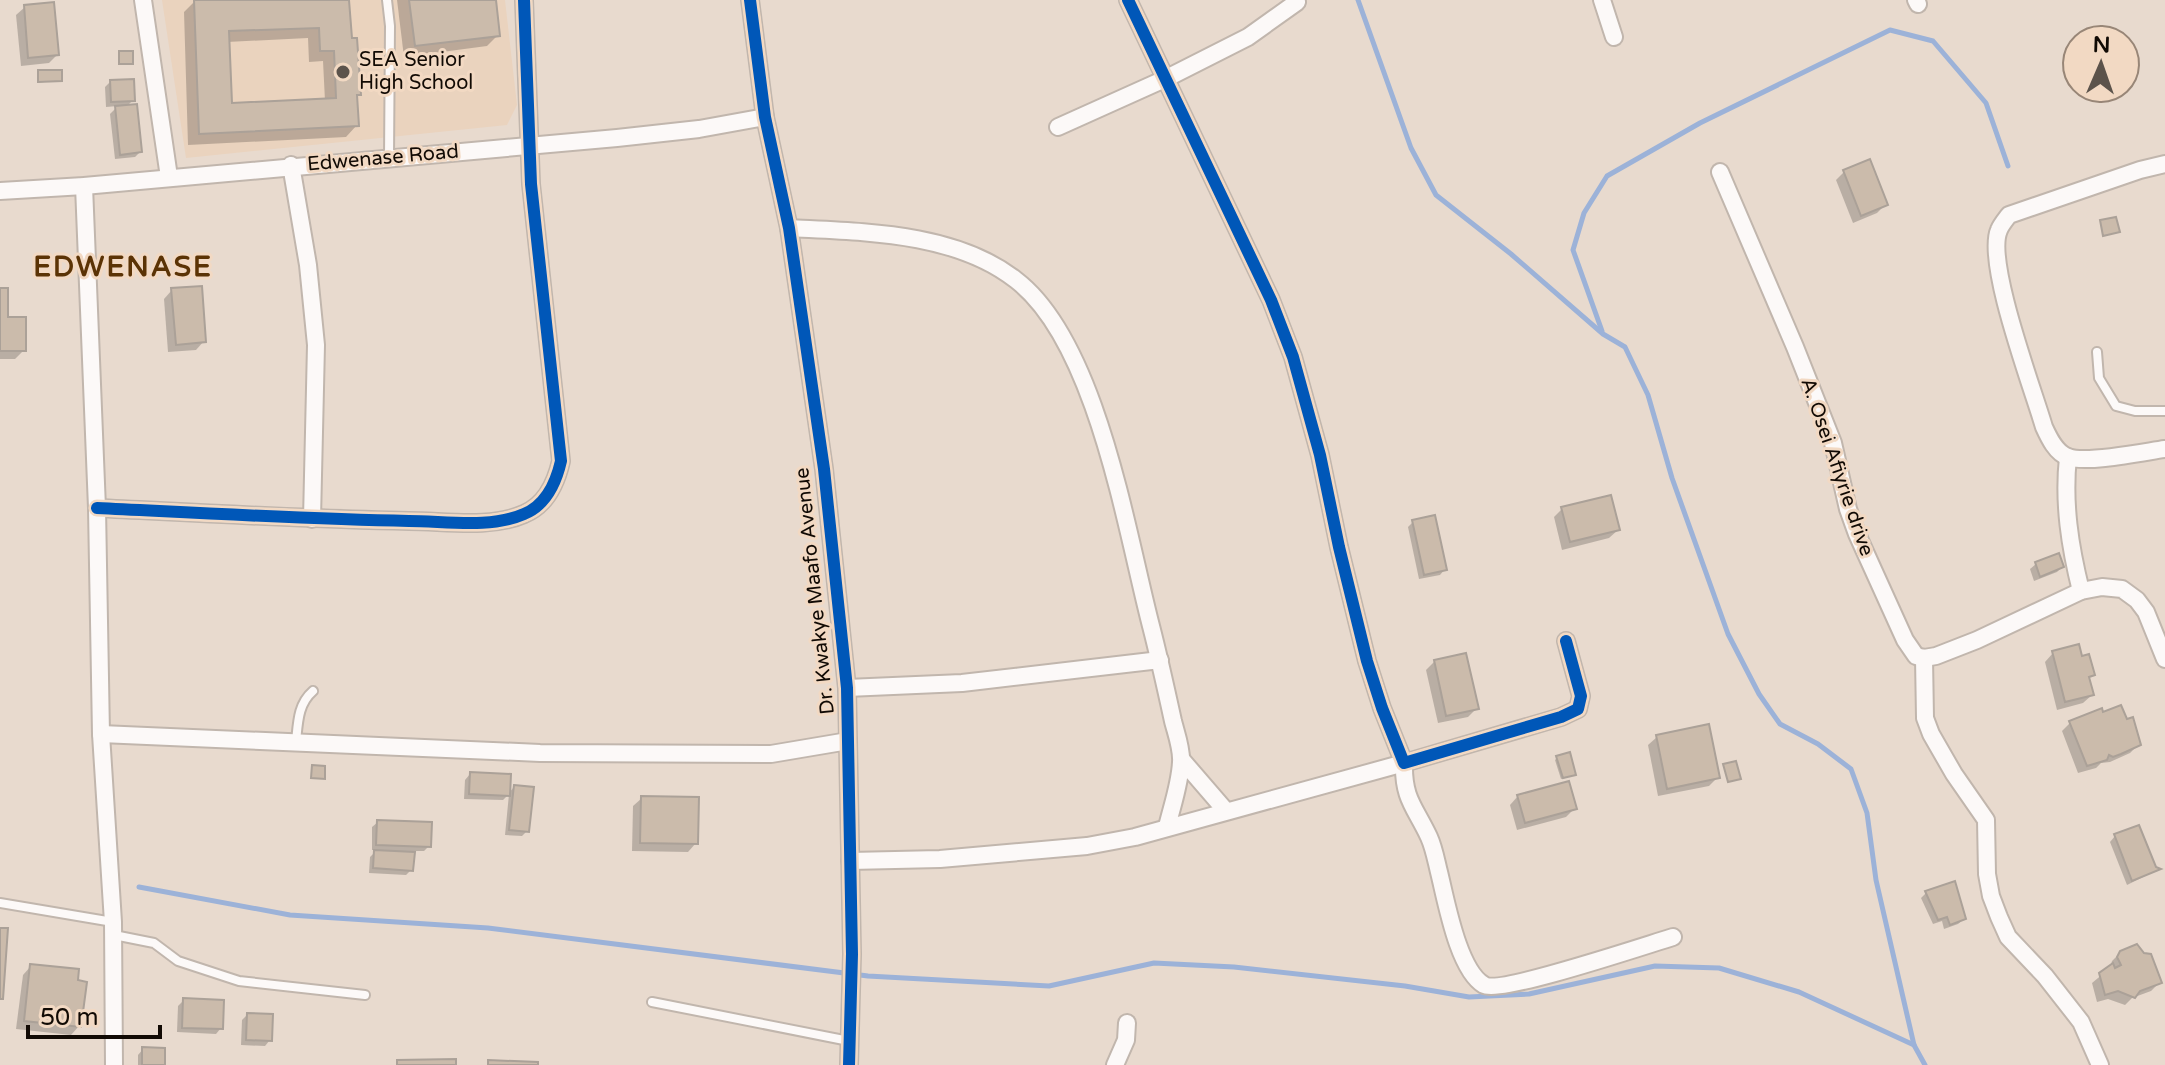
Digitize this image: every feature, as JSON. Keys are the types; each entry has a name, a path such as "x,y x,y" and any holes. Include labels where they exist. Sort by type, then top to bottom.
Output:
{"street":[{"path":"143,0 169,177"},
{"path":"97,508 312,519 483,522 526,514 545,498 558,474 561,461 529,145 524,0"},
{"name":"Dr. Kwakye Maafo Avenue","path":"750,0 765,117 789,228 824,469 847,688 852,954 849,1065"},
{"path":"1128,0 1271,300 1293,357 1320,455 1339,547 1372,676 1404,763 1408,798 1430,839 1457,940 1473,975 1481,983 1492,987 1522,982 1673,937"},
{"path":"1602,0 1614,37"},
{"path":"1058,127 1248,37 1297,2"},
{"name":"Edwenase Road","path":"0,191 84,186 699,129 765,117"},
{"path":"2165,164 2009,215 1998,231 1997,260 2001,285 2044,427 2052,444 2068,457 2099,458 2165,449"},
{"path":"291,165 308,265 316,345 312,519"},
{"name":"A. Osei Afiyrie drive","path":"1720,172 1833,443 1857,534 1905,640 1916,656 1924,658"},
{"path":"84,186 97,508 101,734 114,929 114,1065"},
{"path":"789,228 882,235 979,257 1004,271 1037,299 1059,332 1080,372 1111,460 1182,760 1167,827"},
{"path":"2068,457 2065,493 2070,545 2081,591"},
{"path":"2100,1065 2081,1022 2045,976 2017,948 1999,917 1987,874 1986,820 1954,774 1925,718 1924,658 1977,640 2081,591 2102,587 2122,589 2137,600 2146,612 2165,659"},
{"path":"850,861 940,859 1087,846 1404,763 1561,717 1578,709 1581,696 1566,641"},
{"path":"847,688 962,683 1160,660"},
{"path":"101,734 540,753 771,754 848,741"},
{"path":"1182,760 1226,811"},
{"path":"1115,1065 1126,1040 1127,1023"}],"lane":[{"path":"387,0 390,26 389,157"},
{"path":"2097,352 2099,378 2116,406 2135,411 2165,411"},
{"path":"296,743 301,707 313,691"},
{"path":"0,903 114,929 154,943 178,961 239,981 365,995"},
{"path":"652,1002 849,1041"}],"shaded area":[{"name":"SEA Senior High School","path":"162,0 505,0 517,105 507,125 186,158"}],"building":[{"path":"194,0 349,0 352,38 357,38 361,95 357,95 359,126 199,134","holes":["319,28 320,51 334,51 336,98 232,103 229,31"]},
{"path":"409,0 496,0 500,36 415,46"},
{"path":"54,2 59,55 28,58 24,5"},
{"path":"119,51 133,51 133,64 119,64"},
{"path":"38,70 62,70 62,81 38,82"},
{"path":"134,79 135,101 111,102 110,80"},
{"path":"137,104 142,152 120,155 115,106"},
{"path":"1870,159 1888,205 1861,216 1843,170"},
{"path":"2116,217 2120,232 2103,236 2100,220"},
{"path":"202,286 206,342 176,345 171,288"},
{"path":"0,288 8,288 8,317 26,317 26,351 0,351"},
{"path":"1611,495 1620,530 1570,542 1561,507"},
{"path":"1435,515 1447,570 1424,575 1412,520"},
{"path":"2059,553 2064,567 2040,577 2035,562"},
{"path":"2079,644 2082,656 2089,654 2095,675 2089,677 2094,695 2065,702 2052,651"},
{"path":"1466,653 1479,709 1446,716 1434,660"},
{"path":"2121,705 2127,719 2133,717 2141,745 2087,766 2069,721 2102,708 2103,712"},
{"path":"1709,724 1720,778 1667,789 1656,735"},
{"path":"1570,752 1576,775 1563,778 1556,756"},
{"path":"1736,761 1741,779 1728,782 1723,764"},
{"path":"312,765 325,766 325,779 311,778"},
{"path":"470,772 511,774 510,796 469,794"},
{"path":"1569,781 1577,809 1525,823 1517,795"},
{"path":"514,785 534,787 529,832 509,830"},
{"path":"641,796 699,797 698,844 640,843"},
{"path":"377,820 432,822 431,847 376,845"},
{"path":"2139,825 2156,867 2161,869 2132,881 2114,834"},
{"path":"374,850 415,852 413,871 373,868"},
{"path":"1955,881 1966,919 1950,925 1947,917 1938,920 1925,891"},
{"path":"0,928 8,928 3,999 0,999"},
{"path":"2137,944 2144,953 2151,954 2162,983 2140,991 2135,998 2118,991 2105,995 2099,973 2113,963 2115,968 2121,965 2117,957 2120,951"},
{"path":"30,964 79,969 78,980 87,982 81,1027 24,1021"},
{"path":"183,998 224,1000 223,1029 182,1028"},
{"path":"247,1013 273,1014 272,1041 246,1040"},
{"path":"142,1047 165,1048 165,1065 142,1065"},
{"path":"456,1059 456,1065 397,1065 397,1060"},
{"path":"488,1060 538,1062 538,1065 488,1065"}],"waterway":[{"path":"1358,0 1411,148 1436,195 1511,254 1603,334 1625,347 1648,395 1672,478 1728,634 1759,694 1780,724 1818,744 1851,769 1867,813 1876,880 1914,1045 1925,1065"},
{"path":"1602,331 1573,250 1584,213 1607,176 1700,123 1890,30 1933,41 1986,103 2008,166"},
{"path":"139,887 290,915 488,928 868,976 1049,986 1154,963 1234,967 1405,986 1469,997 1529,994 1655,966 1719,968 1799,992 1914,1045"}],"cycle path":[{"path":"97,508 467,523 511,519 532,510 544,499 553,485 561,461 531,184 524,0"},
{"path":"750,0 765,117 789,228 824,469 847,688 852,954 849,1065"},
{"path":"1128,0 1271,300 1293,357 1320,455 1367,661 1404,763 1561,717 1578,709 1581,696 1566,641"}],"place":[{"name":"SEA Senior High School","path":"343,72"}],"district":[{"name":"EDWENASE","path":"123,267"}]}
